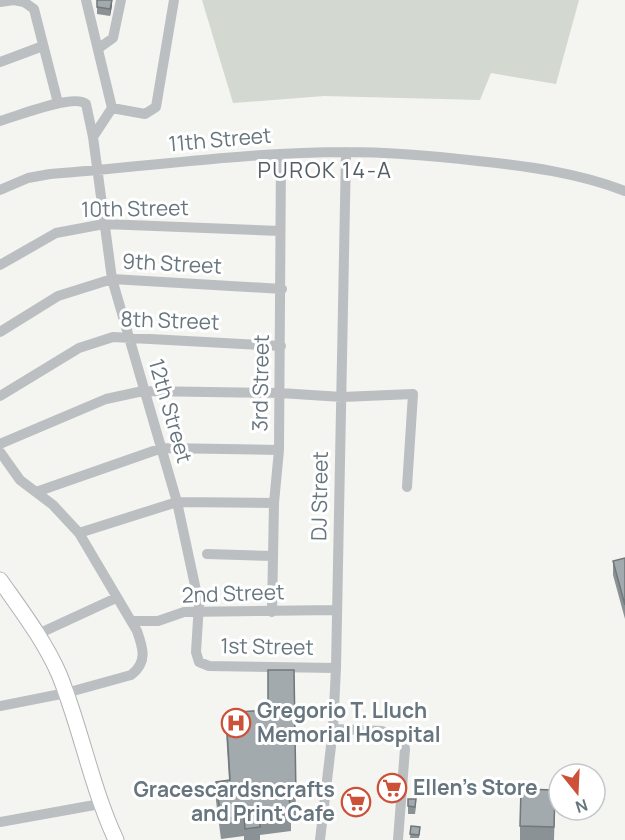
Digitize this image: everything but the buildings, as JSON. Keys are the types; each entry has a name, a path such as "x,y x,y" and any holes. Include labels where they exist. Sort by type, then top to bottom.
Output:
{"main road":[{"path":"0,580 38,634 66,693 100,804 116,840"}],"street":[{"path":"0,2 14,0 24,2 34,9 58,103"},
{"path":"86,0 112,108 93,137"},
{"path":"99,48 113,38 121,0"},
{"path":"112,108 145,114 156,107 174,0"},
{"path":"0,62 43,46"},
{"name":"12th Street","path":"0,121 77,99 86,104 93,137 112,279 177,502 199,611 196,652 199,662"},
{"name":"11th Street","path":"0,189 28,178 50,174 281,155 346,152 426,155 510,164 591,178 625,191"},
{"name":"DJ Street","path":"320,840 333,729 336,668 346,152"},
{"name":"3rd Street","path":"272,612 274,503 279,450 282,289 281,155"},
{"name":"10th Street","path":"0,265 56,233 104,224 280,231"},
{"name":"9th Street","path":"0,332 58,296 112,279 282,289"},
{"name":"8th Street","path":"0,396 79,348 96,341 129,336 281,346"},
{"path":"0,444 105,399 143,391 280,393 342,397 413,394 407,487"},
{"path":"36,492 162,448 279,450"},
{"path":"0,452 20,480 79,533 131,621 143,648 140,668 131,675 66,693 0,705"},
{"path":"79,533 177,502 274,503"},
{"path":"207,555 273,556"},
{"path":"38,634 116,598"},
{"name":"2nd Street","path":"131,621 158,621 184,612 199,611 337,610"},
{"name":"1st Street","path":"199,662 209,666 336,668"},
{"path":"333,729 382,731 403,741 405,749 398,840"},
{"path":"0,822 100,804"}],"shaded area":[{"path":"202,0 579,0 556,84 491,73 480,100 324,96 233,103"}],"place":[{"name":"Gregorio T. Lluch Memorial Hospital","path":"236,723"},
{"name":"Ellen's Store","path":"392,788"},
{"name":"Gracescardsncrafts and Print Cafe","path":"356,802"}],"district":[{"name":"PUROK 14-A","path":"325,170"}]}
